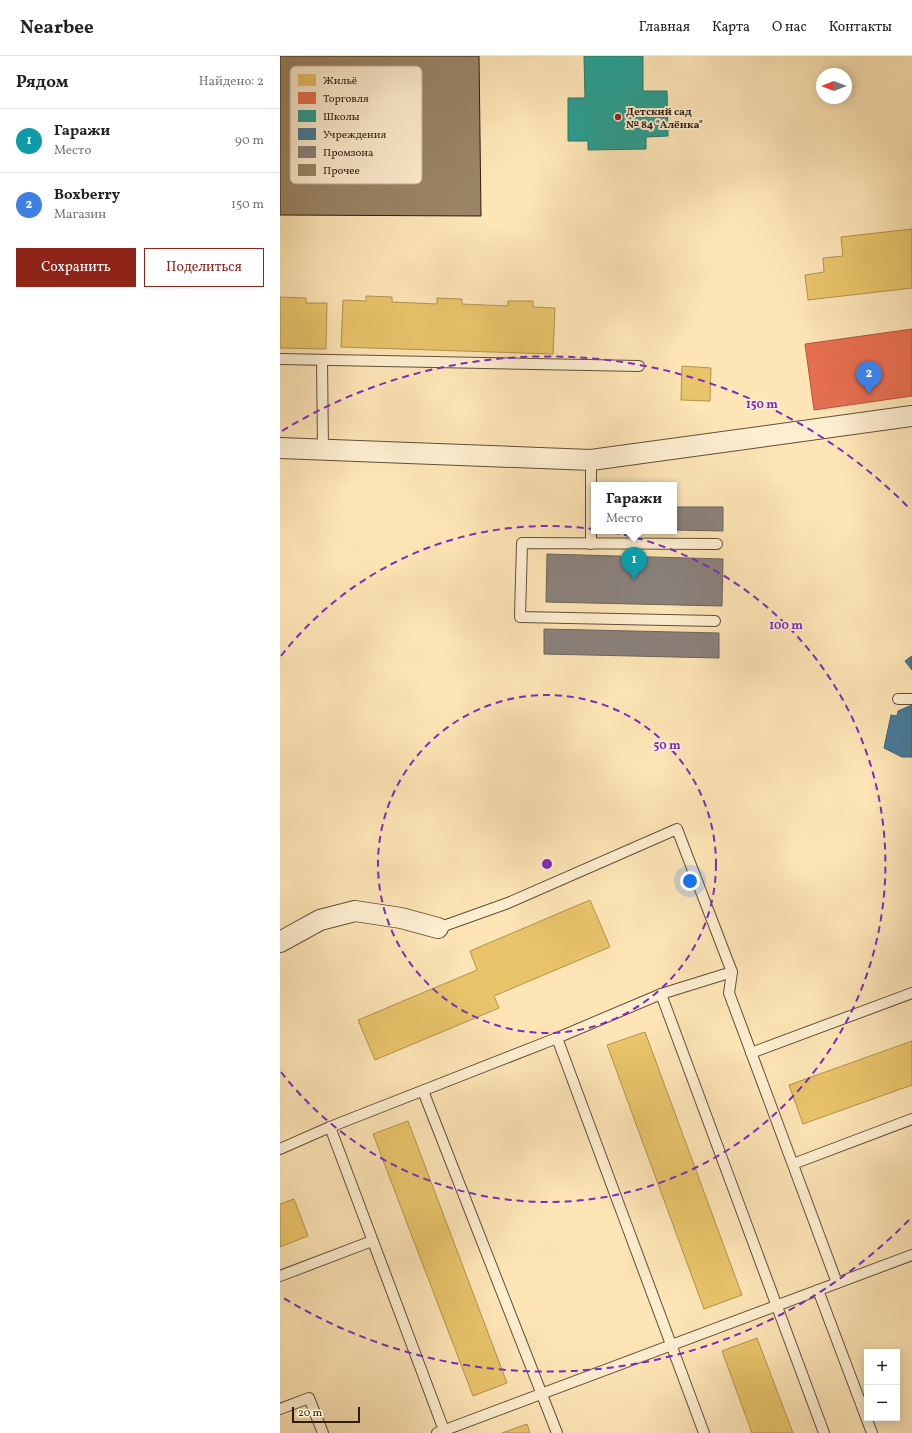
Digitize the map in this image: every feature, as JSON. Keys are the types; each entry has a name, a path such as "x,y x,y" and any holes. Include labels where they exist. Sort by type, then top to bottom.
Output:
{"street":[{"path":"280,448 591,460 912,416"},
{"path":"280,942 320,920 355,911 401,918 438,928"}],"lane":[{"path":"280,359 639,366"},
{"path":"322,360 323,449"},
{"path":"591,460 591,544"},
{"path":"715,621 520,617 522,543 717,544"},
{"path":"898,699 912,699"},
{"path":"438,928 508,903 677,829 732,972 729,993 837,1283"},
{"path":"280,1149 330,1127 557,1038 660,994 732,972"},
{"path":"751,1053 912,993"},
{"path":"660,994 824,1433"},
{"path":"557,1038 704,1433"},
{"path":"423,1091 557,1433"},
{"path":"793,1164 912,1119"},
{"path":"330,1127 442,1432 671,1344 912,1255"},
{"path":"280,1276 372,1241"},
{"path":"818,1290 872,1433"},
{"path":"280,1408 309,1398 322,1433"}],"building: Жильё":[{"path":"912,229 912,288 808,300 805,275 824,272 823,258 843,256 841,237"},
{"path":"366,296 392,297 392,302 437,304 437,298 462,299 462,304 508,306 508,301 533,301 533,307 555,308 553,354 341,347 343,300 366,301"},
{"path":"280,297 306,298 306,303 327,303 326,349 280,348"},
{"path":"682,366 711,368 710,401 681,400"},
{"path":"590,900 610,947 494,996 499,1008 375,1060 358,1020 477,970 470,951"},
{"path":"645,1032 742,1295 704,1309 607,1045"},
{"path":"912,1041 912,1085 803,1124 789,1085"},
{"path":"408,1121 507,1383 473,1396 373,1134"},
{"path":"294,1199 308,1236 280,1247 280,1204"},
{"path":"757,1338 793,1433 752,1433 722,1351"},
{"path":"527,1424 530,1433 502,1433"}],"building: Торговля":[{"path":"912,329 912,396 814,410 805,344"}],"building: Школы":[{"path":"280,56 417,56 417,66 290,66 290,96 280,96"},
{"name":"Детский сад № 84 \"Алёнка\"","path":"584,56 643,56 643,91 667,91 668,136 646,137 646,149 588,150 588,141 568,141 568,98 585,98"}],"building: Учреждения":[{"path":"912,656 912,670 905,661"},
{"path":"912,705 912,757 902,757 884,748 891,715 897,716 898,711"}],"building: Промзона":[{"path":"677,507 723,507 723,531 677,530"},
{"path":"547,554 723,559 722,606 546,602"},
{"path":"544,629 719,633 719,658 544,654"}],"building: Прочее":[{"path":"280,56 479,56 481,216 280,215"}],"place":[{"name":"Детский сад № 84 \"Алёнка\"","path":"618,117"},
{"name":"Boxberry","path":"869,394"},
{"name":"Гаражи","path":"634,580"}]}
